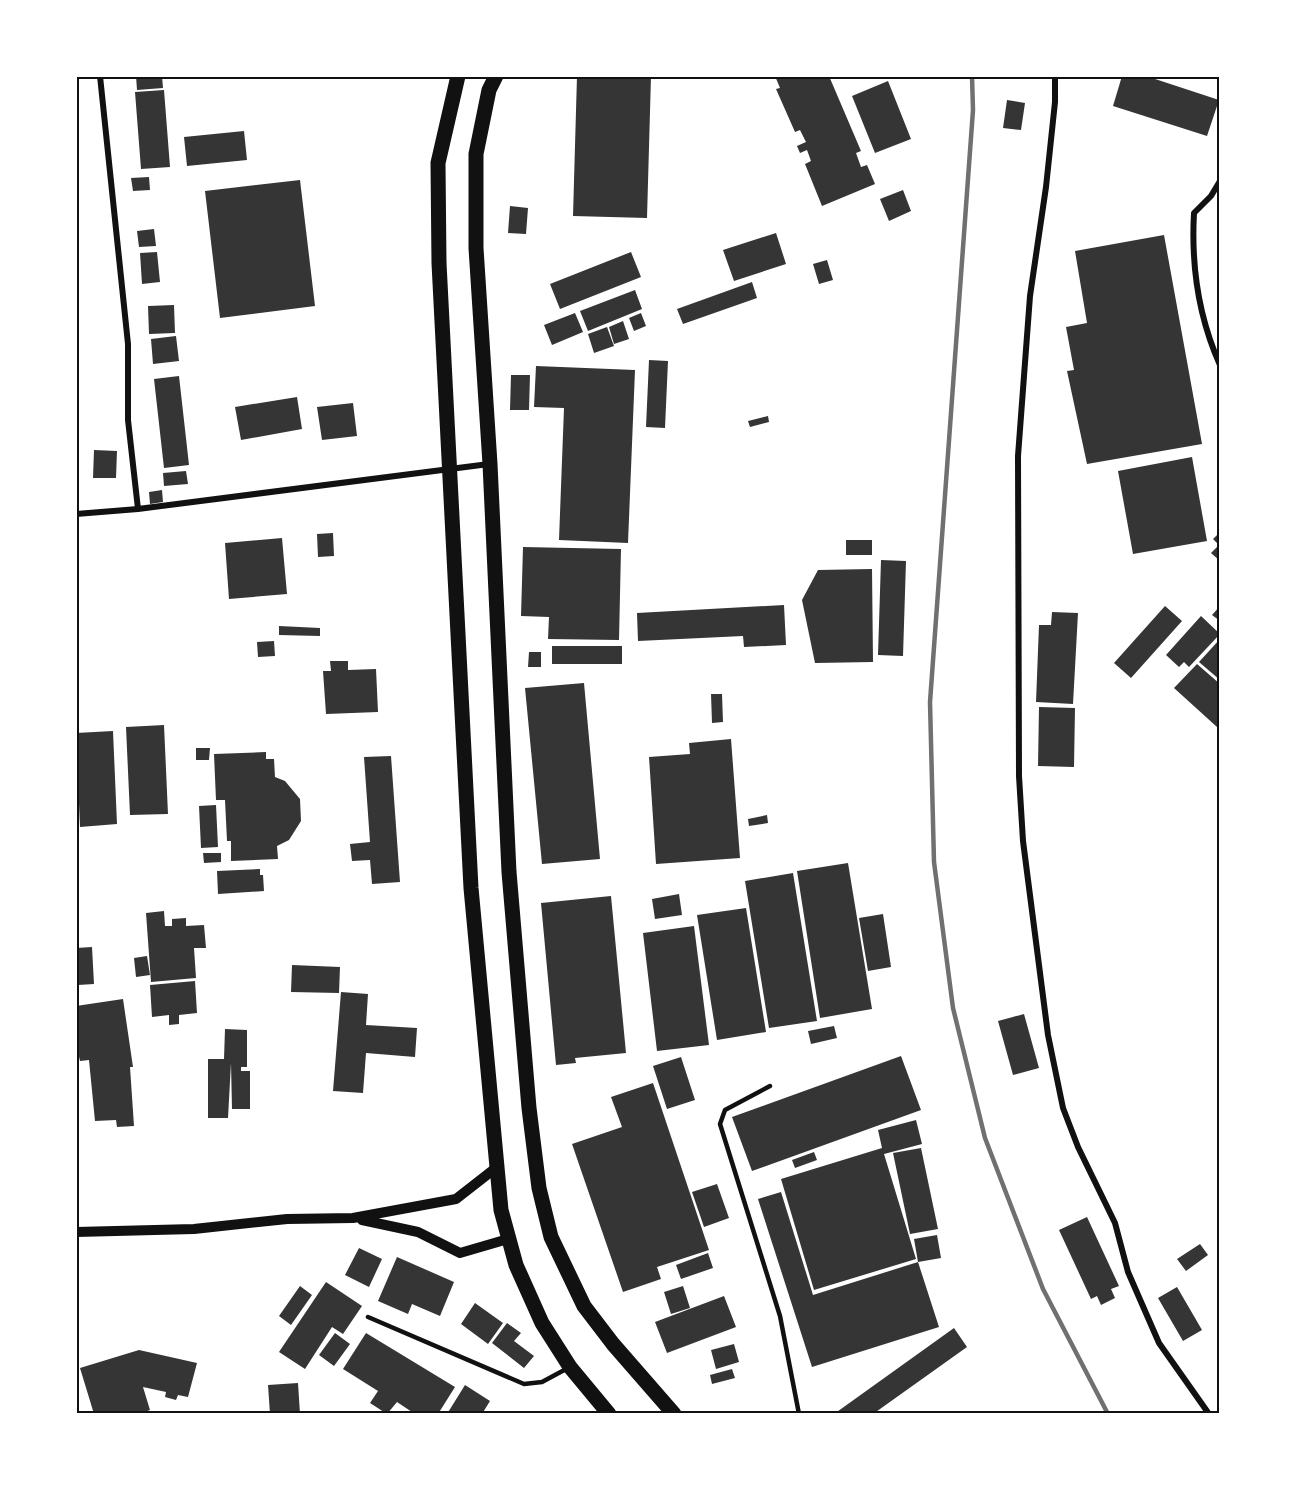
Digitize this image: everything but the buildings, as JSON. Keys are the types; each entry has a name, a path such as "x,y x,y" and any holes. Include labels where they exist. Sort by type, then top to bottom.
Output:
{"main road":[{"path":"458,76 438,164 439,263 471,888 497,1167 508,1239 520,1274 542,1323 570,1367 609,1413"},
{"path":"496,76 489,90 476,154 481,351 490,464 509,872 529,1108 539,1188 551,1237 584,1306 613,1344 674,1413"}],"street":[{"path":"100,76 128,344 128,420 138,509"},
{"path":"1055,76 1055,102 1046,187 1030,296 1018,456 1019,776 1023,841 1048,1035 1063,1108 1078,1147 1115,1223 1128,1272 1159,1343 1209,1413"},
{"path":"1220,181 1211,196 1194,213 1192,243 1195,285 1205,333 1220,365"},
{"path":"76,514 138,509 490,464"},
{"path":"76,1232 194,1229 287,1219 353,1218 456,1199 497,1167"},
{"path":"353,1218 418,1232 460,1253 508,1239"}],"lane":[{"path":"770,1086 725,1110 720,1124 780,1316 799,1413"},
{"path":"368,1317 524,1384 542,1382 570,1367"}],"railway":[{"path":"972,76 973,110 930,702 934,862 953,1008 985,1138 1043,1289 1108,1414"}]}
